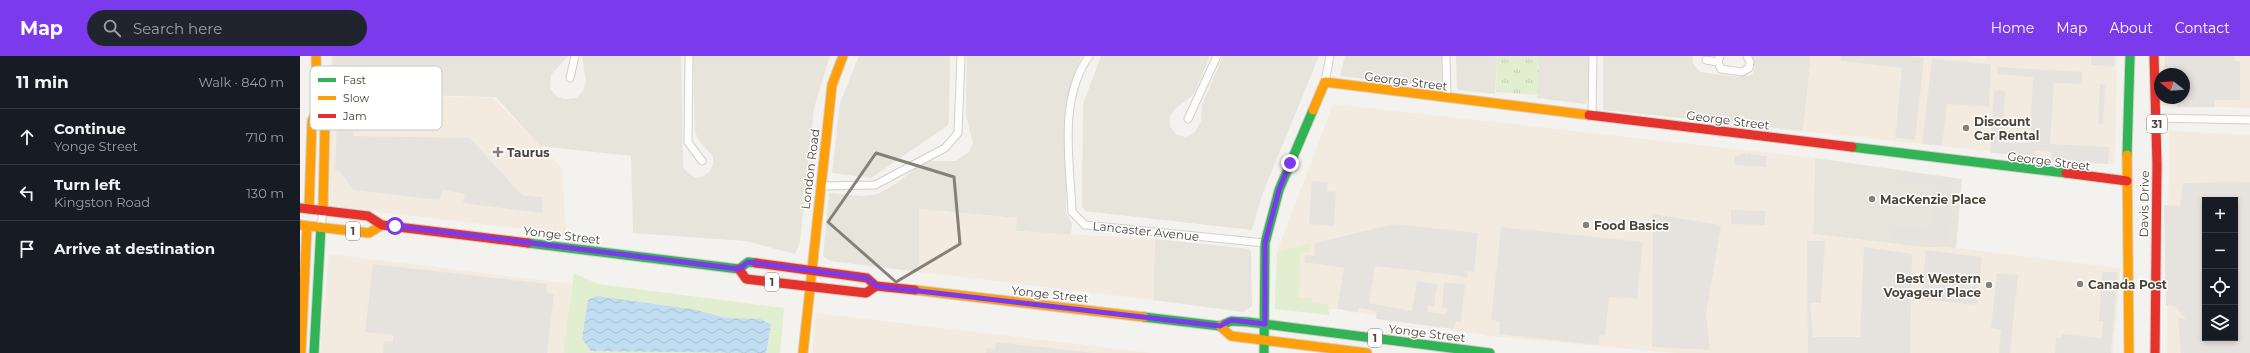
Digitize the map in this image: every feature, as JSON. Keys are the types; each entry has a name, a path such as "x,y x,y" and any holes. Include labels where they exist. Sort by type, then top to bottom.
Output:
{"main road":[{"path":"316,56 316,66"},
{"name":"London Road","path":"803,353 809,286 832,85 843,56"},
{"name":"Davis Drive","path":"2129,353 2127,182 2130,56"},
{"name":"Davis Drive","path":"2154,56 2157,118 2155,353"},
{"path":"1264,353 1265,243 1279,190 1325,82"},
{"name":"George Street","path":"1325,82 2127,182"},
{"path":"301,353 305,217 311,130"},
{"path":"323,210 325,130"},
{"name":"Yonge Street","path":"305,217 323,210 368,216 382,225 739,269 748,262 811,270 867,278 876,286 1220,326 1232,336 1367,353"},
{"name":"1","path":"305,217 321,228 369,233 382,225"},
{"path":"314,353 321,228"},
{"name":"Yonge Street","path":"739,269 746,279 866,293 876,286"},
{"name":"Yonge Street","path":"1220,326 1231,320 1490,353"}],"street":[{"path":"570,78 575,56"},
{"path":"688,56 688,142 702,161"},
{"path":"820,186 875,185 945,148 958,133 962,56"},
{"name":"Lancaster Avenue","path":"1089,56 1081,68 1068,108 1072,212 1086,225 1265,243"},
{"path":"1188,119 1217,56"},
{"path":"1325,82 1330,56"},
{"path":"1446,56 1447,98"},
{"path":"1592,56 1592,115"},
{"path":"1706,60 1719,59 1719,67 1724,70 1745,71 1749,65 1747,56"},
{"path":"2157,118 2250,120"},
{"path":"321,228 323,210"}],"highlighted area":[{"path":"876,153 954,177 960,244 896,282 828,222"}],"shaded area":[{"path":"332,56 568,56 551,75 550,88 556,96 565,99 576,98 583,91 586,82 582,56 681,56 683,167 688,173 696,178 704,176 710,171 713,165 713,156 700,142 695,132 693,56 830,56 814,108 800,242 795,254 746,241 633,233 631,156 540,146 496,97 442,96 442,66 332,66"},
{"path":"859,56 950,56 949,122 947,126 871,178 832,173 840,103"},
{"path":"967,56 1082,56 1074,74 1065,112 1066,213 1072,224 1071,235 1016,231 1016,218 919,209 919,272 830,261 823,256 829,193 863,196 878,194 897,183 915,169 930,161 956,161 969,152 973,143 966,116"},
{"path":"1101,56 1210,56 1194,94 1175,109 1170,117 1170,126 1176,134 1185,137 1195,132 1201,121 1202,105 1223,56 1319,56 1262,195 1252,230 1092,212 1086,211 1082,207 1083,104"},
{"path":"1345,56 1442,56 1441,88 1340,76"},
{"path":"1456,56 1497,56 1495,94 1457,90"},
{"path":"1539,56 1588,56 1589,97 1586,104 1537,98"},
{"path":"1603,56 1693,56 1693,63 1700,72 1738,77 1752,75 1755,68 1751,56 1811,56 1803,131 1603,110"},
{"path":"1811,56 1967,56 1986,59 1986,56 2117,56 2115,165 1803,131"},
{"path":"1841,56 1902,56 1924,58 1915,140 1895,138 1902,68 1840,61"},
{"path":"2091,56 2115,56 2114,66 2091,65"},
{"path":"2159,56 2250,56 2250,108 2159,105 2190,104 2190,68 2159,68"},
{"path":"2165,56 2234,56 2235,61 2240,61 2240,100 2215,100 2215,107 2177,107 2177,104 2190,104 2190,68 2165,68"},
{"path":"1932,59 1991,64 1989,107 1947,104 1942,146 1922,144"},
{"path":"1998,67 2082,72 2082,84 2054,83 2050,144 2109,147 2108,164 2050,161 2051,152 2035,151 2035,156 1990,153 1994,90 2005,91 2002,142 2030,143 2033,77 1997,74"},
{"path":"2100,84 2105,85 2103,124 2098,124"},
{"path":"442,96 493,98 562,168 566,234 328,206 331,130 442,130"},
{"path":"1333,104 1815,158 1813,234 1921,247 1956,248 2121,268 2113,353 1675,353 1488,336 1337,309 1275,309 1277,252"},
{"path":"337,130 354,130 353,136 470,138 522,195 542,197 543,213 463,203 465,194 442,190 440,200 353,190 341,172 335,170"},
{"path":"2169,131 2250,135 2250,353 2167,353"},
{"path":"1745,153 1747,155 1750,153 1752,155 1759,154 1761,156 1767,156 1766,167 1735,165 1735,157"},
{"path":"1815,158 1962,179 1956,248 1921,247 1813,234"},
{"path":"1897,175 1954,179 1948,244 1890,239 1891,226 1932,229 1935,187 1897,183"},
{"path":"1312,181 1328,182 1327,191 1336,192 1334,226 1309,224"},
{"path":"2250,182 2250,353 2181,353 2178,318 2186,319 2175,306 2166,305 2164,205 2180,206 2183,183"},
{"path":"919,209 1017,218 1016,231 1155,239 1153,300 919,272"},
{"path":"1731,210 1765,211 1765,225 1731,224"},
{"path":"1653,214 1721,225 1706,314 1710,350 1652,347"},
{"path":"1394,224 1478,233 1474,272 1467,271 1468,277 1375,266 1369,303 1412,311 1417,281 1437,284 1434,307 1428,305 1427,312 1446,314 1447,308 1442,308 1444,283 1465,284 1461,322 1456,321 1454,329 1376,319 1377,311 1359,308 1358,312 1337,309 1344,268 1304,262 1305,255 1314,256 1315,243"},
{"path":"1501,227 1643,242 1637,299 1609,297 1605,336 1600,335 1599,345 1499,334 1500,321 1491,320"},
{"path":"1155,239 1249,249 1251,252 1252,306 1243,312 1153,300"},
{"path":"1807,241 1825,241 1821,303 1810,303 1813,337 1860,337 1864,247 1912,254 1910,353 1808,353"},
{"path":"1926,250 1982,257 1977,305 1921,299"},
{"path":"329,254 572,284 563,353 320,353"},
{"path":"373,264 547,284 546,293 554,294 547,353 383,353 384,341 393,342 393,335 365,332"},
{"path":"2102,272 2118,272 2111,353 2055,353 2056,337 2061,338 2062,334 2102,338 2103,321 2099,321"},
{"path":"1997,273 2018,275 2010,353 1999,353 2001,330 1991,328"},
{"path":"816,313 1152,353 812,353"},
{"path":"996,342 1095,353 986,353 987,348 995,349"}],"green space":[{"path":"1497,56 1539,56 1538,95 1496,92"},
{"path":"1311,243 1310,252 1300,253 1298,298 1312,297 1312,303 1328,304 1329,315 1275,309 1277,252"},
{"path":"574,273 598,284 784,308 780,353 563,353"}],"water":[{"path":"597,296 697,310 726,318 760,319 771,324 766,353 591,351 582,339 588,300"}],"traffic: fast":[{"path":"2127,155 2130,56"},
{"path":"1264,353 1265,243 1279,190 1313,110"},
{"path":"1852,147 2066,173"},
{"path":"314,353 321,227"},
{"path":"528,243 739,269 748,262 756,263"},
{"path":"1144,317 1220,326 1231,321 1248,322 1490,353"}],"traffic: slow":[{"path":"316,56 316,66"},
{"path":"803,353 832,85 843,56"},
{"path":"1313,110 1325,82 1589,115"},
{"path":"309,209 312,130"},
{"path":"323,210 325,130"},
{"path":"2127,155 2129,353"},
{"path":"300,225 369,233 382,225"},
{"path":"301,353 307,226"},
{"path":"915,290 1144,317"},
{"path":"1220,326 1231,336 1367,353"}],"traffic: jam":[{"path":"2154,56 2157,164 2155,353"},
{"path":"1589,115 1852,147"},
{"path":"2066,173 2127,181"},
{"path":"300,208 368,216 382,225 528,243"},
{"path":"756,263 867,278 876,286 915,290"},
{"path":"739,269 746,279 866,293 876,286"}],"place":[{"name":"Discount Car Rental","path":"1966,128"},
{"name":"Taurus","path":"498,152"},
{"name":"MacKenzie Place","path":"1872,199"},
{"name":"Food Basics","path":"1586,225"},
{"name":"Canada Post","path":"2080,284"},
{"name":"Best Western Voyageur Place","path":"1989,285"}],"route":[{"path":"395,226 739,269 748,262 867,278 876,286 1220,326 1231,320 1265,324 1265,243 1279,190 1290,163"}]}
